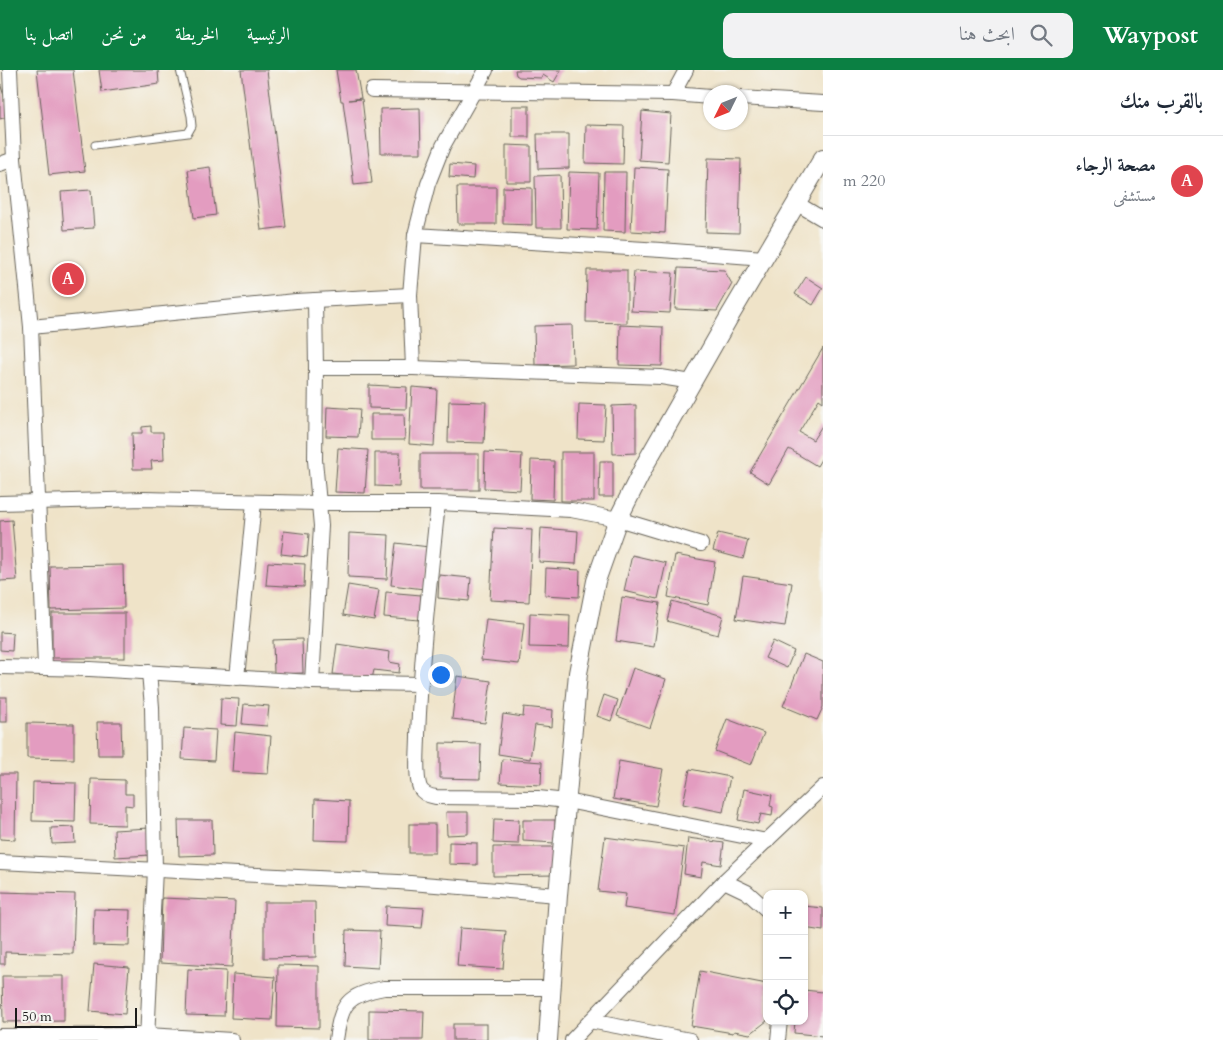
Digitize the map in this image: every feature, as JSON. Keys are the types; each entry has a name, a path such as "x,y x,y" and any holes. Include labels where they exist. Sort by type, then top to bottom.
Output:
{"street":[{"path":"10,70 14,159 31,327 45,667"},
{"path":"413,368 410,295 415,235 428,184 443,146 486,70"},
{"path":"673,94 686,70"},
{"path":"372,90 673,94 703,96"},
{"path":"748,99 823,104"},
{"path":"548,1040 558,895 580,664 596,581 618,519 652,453 823,158"},
{"path":"0,164 14,159"},
{"path":"796,203 823,219"},
{"path":"415,235 764,258"},
{"path":"31,327 315,300 410,295"},
{"path":"312,682 321,526 315,460 315,300"},
{"path":"316,368 413,368 661,377 692,382"},
{"path":"0,502 144,499 318,503 438,503 571,510 618,519 701,544"},
{"path":"237,678 254,502"},
{"path":"438,503 420,684 419,783 421,790 428,795 538,798 567,801 767,841"},
{"path":"0,667 150,672 312,682 420,684"},
{"path":"147,1038 155,869 150,672"},
{"path":"572,1040 724,881 823,787"},
{"path":"0,862 398,882 558,895"},
{"path":"724,881 747,892 763,906"},
{"path":"336,1040 342,1011 354,997 363,992 384,988 551,988"},
{"path":"590,1021 690,1040"},
{"path":"778,1040 780,1025"},
{"path":"0,1036 232,1040"}],"lane":[{"path":"95,145 188,133 192,126 191,116 180,70"}],"building":[{"path":"37,70 73,70 85,171 49,175"},
{"path":"99,70 158,70 159,84 102,92"},
{"path":"241,70 267,70 286,227 261,230"},
{"path":"336,70 356,70 361,98 349,100 362,99 372,183 354,185 343,101 341,101"},
{"path":"515,70 561,70 554,82 543,75 541,78 519,77 516,75"},
{"path":"0,83 10,116 0,119"},
{"path":"512,106 529,106 529,137 512,137"},
{"path":"420,108 421,153 381,153 380,109"},
{"path":"642,111 671,114 668,162 639,160"},
{"path":"586,125 624,126 623,164 585,163"},
{"path":"537,134 569,134 569,168 538,169"},
{"path":"506,145 531,146 531,182 506,182"},
{"path":"708,158 741,159 739,233 706,232"},
{"path":"450,164 474,166 473,179 449,177"},
{"path":"210,167 216,215 194,218 188,170"},
{"path":"634,167 668,169 665,233 631,231"},
{"path":"569,172 599,173 597,230 567,229"},
{"path":"604,172 626,172 625,232 603,231"},
{"path":"560,175 561,228 536,228 535,176"},
{"path":"457,187 496,187 496,224 458,224"},
{"path":"503,187 532,188 532,225 503,224"},
{"path":"91,190 94,228 64,230 61,192"},
{"path":"678,268 724,270 732,284 717,311 675,309"},
{"path":"587,270 627,270 627,323 586,322"},
{"path":"634,271 673,273 670,313 631,311"},
{"path":"806,277 823,288 813,305 795,294"},
{"path":"572,325 573,364 535,365 534,326"},
{"path":"620,325 663,327 662,366 619,365"},
{"path":"823,348 823,402 819,399 799,432 813,440 823,424 823,456 817,466 789,449 769,484 750,472"},
{"path":"369,385 407,387 406,409 369,408"},
{"path":"412,387 437,389 434,446 409,444"},
{"path":"449,401 486,402 484,443 448,442"},
{"path":"579,404 606,405 604,440 578,439"},
{"path":"636,405 636,453 613,454 612,406"},
{"path":"327,407 360,409 358,437 326,436"},
{"path":"371,414 404,414 405,440 371,440"},
{"path":"151,426 151,432 163,432 164,460 151,461 152,469 133,469 132,433 142,433 142,427"},
{"path":"338,448 368,450 365,493 335,492"},
{"path":"485,452 522,454 520,490 484,488"},
{"path":"561,452 594,452 594,501 561,501"},
{"path":"375,453 400,453 399,487 375,486"},
{"path":"420,454 479,454 479,490 420,490"},
{"path":"531,460 554,461 553,500 530,499"},
{"path":"600,461 613,461 613,497 599,497"},
{"path":"12,520 17,580 0,581 0,521"},
{"path":"494,528 532,530 529,602 490,600"},
{"path":"541,528 578,531 576,564 539,562"},
{"path":"284,531 309,534 307,557 281,554"},
{"path":"349,533 389,535 387,579 348,577"},
{"path":"718,533 748,540 743,559 713,551"},
{"path":"396,543 429,547 424,589 391,585"},
{"path":"632,555 666,563 658,599 624,591"},
{"path":"675,555 715,562 708,605 668,597"},
{"path":"268,562 305,564 304,587 266,585"},
{"path":"123,565 124,608 51,610 50,566"},
{"path":"546,568 580,570 579,597 545,595"},
{"path":"439,575 471,578 469,601 438,598"},
{"path":"743,576 792,583 785,626 736,619"},
{"path":"348,585 379,590 374,620 343,615"},
{"path":"386,592 421,595 419,620 384,617"},
{"path":"622,597 660,603 654,647 616,641"},
{"path":"672,601 723,616 718,635 667,621"},
{"path":"52,613 125,613 125,658 52,658"},
{"path":"530,613 570,615 569,648 529,647"},
{"path":"486,619 524,623 519,664 481,660"},
{"path":"0,632 13,633 12,651 0,650"},
{"path":"302,639 303,673 274,674 273,640"},
{"path":"773,641 794,651 787,668 765,658"},
{"path":"337,644 390,652 389,662 400,664 399,673 374,670 372,679 333,674"},
{"path":"804,654 823,662 823,707 817,720 783,706"},
{"path":"633,668 666,679 650,728 617,716"},
{"path":"457,676 491,681 485,723 452,719"},
{"path":"604,695 618,700 611,721 597,716"},
{"path":"0,697 7,697 7,722 0,722"},
{"path":"221,698 239,699 237,726 220,725"},
{"path":"244,704 269,706 267,726 242,724"},
{"path":"524,707 553,710 552,727 535,725 530,759 498,754 503,714 523,717"},
{"path":"727,719 764,733 751,765 715,751"},
{"path":"97,722 121,722 122,755 98,755"},
{"path":"27,723 74,724 74,759 27,758"},
{"path":"184,728 216,730 214,761 182,759"},
{"path":"235,732 271,736 268,774 232,772"},
{"path":"440,743 481,744 480,779 440,778"},
{"path":"502,759 542,762 541,785 500,783"},
{"path":"619,761 663,769 656,806 613,799"},
{"path":"690,769 730,777 723,812 683,804"},
{"path":"0,774 16,774 15,840 0,839"},
{"path":"91,779 125,780 125,794 133,794 133,806 125,805 125,825 90,824"},
{"path":"33,782 76,783 75,822 32,821"},
{"path":"744,789 772,795 770,806 773,807 772,816 761,814 758,824 738,820"},
{"path":"315,799 349,801 348,841 314,840"},
{"path":"446,812 468,812 468,834 447,835"},
{"path":"494,819 519,820 518,844 493,843"},
{"path":"178,820 212,820 213,855 179,856"},
{"path":"523,820 555,820 555,843 523,841"},
{"path":"409,824 435,824 435,853 409,853"},
{"path":"74,827 75,843 52,844 51,828"},
{"path":"149,828 151,855 115,857 114,830"},
{"path":"605,837 684,848 675,915 624,908 626,894 598,891"},
{"path":"688,838 724,843 721,865 703,862 701,877 684,874"},
{"path":"449,842 477,843 477,865 449,864"},
{"path":"493,847 555,847 555,875 493,876"},
{"path":"0,892 75,894 73,954 5,952 5,964 0,964"},
{"path":"162,898 235,901 232,967 160,963"},
{"path":"264,902 315,902 316,957 264,958"},
{"path":"386,906 424,908 422,928 385,926"},
{"path":"808,906 823,908 823,931 808,929"},
{"path":"94,909 130,910 129,946 93,945"},
{"path":"460,928 506,931 503,969 457,966"},
{"path":"346,930 380,931 378,968 345,966"},
{"path":"94,964 129,967 125,1014 90,1011"},
{"path":"278,965 319,966 319,1028 277,1027"},
{"path":"188,969 226,971 224,1016 186,1015"},
{"path":"700,971 763,983 763,1024 750,1034 691,1026"},
{"path":"233,974 275,977 272,1020 231,1018"},
{"path":"2,976 64,976 64,1021 3,1022"},
{"path":"808,990 823,992 823,1036 794,1033 795,1025 808,1025"},
{"path":"369,1010 424,1011 423,1040 369,1040"},
{"path":"453,1024 487,1024 487,1040 453,1040"}],"place":[{"name":"مصحة الرجاء","path":"68,279"}]}
